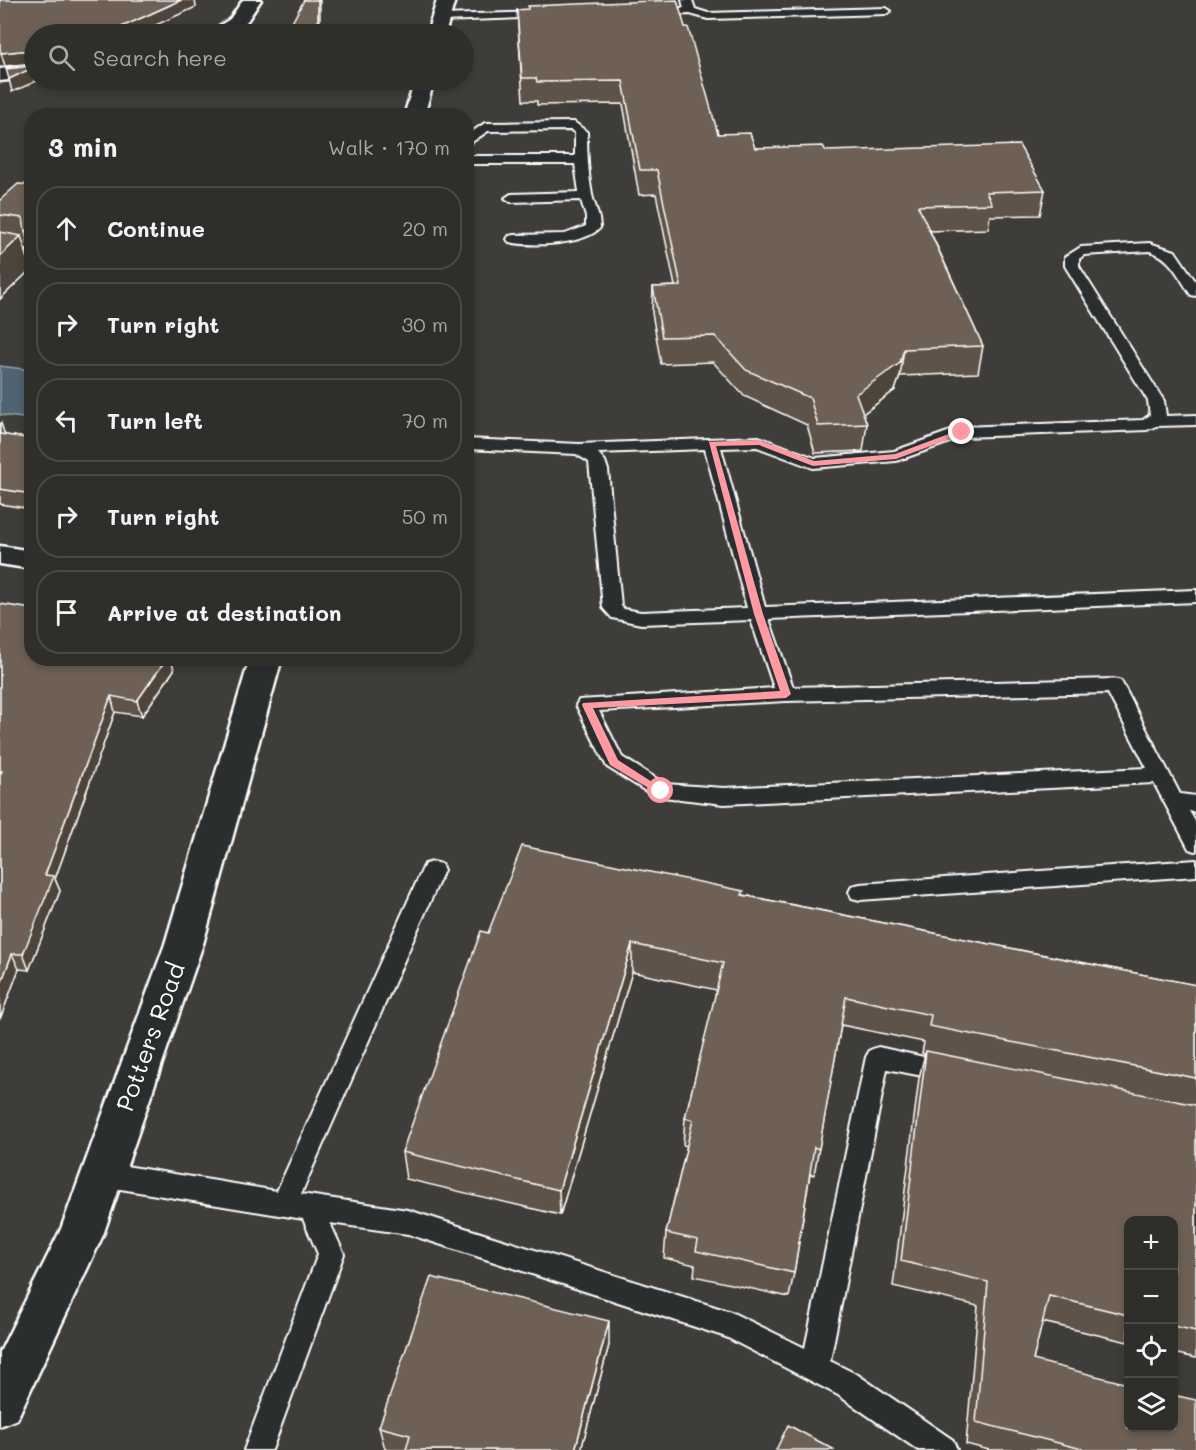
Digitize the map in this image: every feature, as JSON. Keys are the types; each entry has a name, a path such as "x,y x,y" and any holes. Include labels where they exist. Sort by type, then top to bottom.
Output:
{"street":[{"path":"234,24 252,0"},
{"path":"0,75 24,72"},
{"path":"416,108 421,90"},
{"path":"0,255 24,259"},
{"path":"0,555 24,559"},
{"name":"Potters Road","path":"0,1402 81,1235 184,944 264,666"}],"lane":[{"path":"441,17 547,15 540,0"},
{"path":"643,12 688,5 708,16 886,11"},
{"path":"474,136 485,127 574,126 581,132 581,160 586,196 593,217 593,228 585,234 563,237 514,238"},
{"path":"474,160 581,160"},
{"path":"511,198 586,196"},
{"path":"1153,421 1158,417 1156,401 1072,266 1072,258 1081,250 1155,248 1170,254 1196,292"},
{"path":"474,444 579,449 759,442 813,463 896,456 962,432 1138,426 1153,421 1196,420"},
{"path":"711,444 758,614 786,694"},
{"path":"579,449 594,456 600,466 599,483 612,608 618,614 641,618 1196,596"},
{"path":"1160,775 724,796 661,791 614,762 586,705 786,694 1114,686 1196,843"},
{"path":"1174,801 1196,804"},
{"path":"860,892 1196,868"},
{"path":"284,1204 433,870"},
{"path":"815,1368 879,1057 973,1076"},
{"path":"102,1174 420,1225 731,1325 848,1385 943,1450"},
{"path":"258,1450 331,1254 310,1208"}],"water":[{"path":"0,366 24,369 24,418 0,415"}],"building":[{"path":"0,0 181,0 128,24 24,24 24,51 1,53"},
{"path":"304,0 318,0 318,24 291,24"},
{"path":"677,0 685,27 688,27 718,134 750,133 755,148 823,146 826,151 1019,145 1045,190 986,192 992,204 918,206 983,346 904,349 900,363 856,394 867,424 818,426 810,398 746,370 715,336 662,337 653,287 681,286 657,170 640,170 623,81 537,82 536,78 522,78 517,10 528,9 528,6"},
{"path":"24,67 24,72 9,79 6,69"},
{"path":"18,184 24,184 24,225 23,218 0,215 0,200"},
{"path":"0,232 21,236 0,256"},
{"path":"0,434 24,438 24,493 0,489"},
{"path":"0,604 24,608 24,666 161,666 137,701 111,696 45,875 54,876 23,954 12,954 0,986 0,775 2,771 0,771"},
{"path":"522,846 744,891 742,895 1196,985 1196,1078 929,1026 931,1015 846,997 819,1149 814,1147 794,1273 696,1251 698,1240 666,1233 693,1120 685,1118 723,963 632,944 559,1190 402,1152 481,931 488,933"},
{"path":"926,1051 1196,1105 1196,1331 1178,1327 1178,1216 1124,1216 1124,1314 1049,1296 1033,1360 1124,1383 1124,1432 1178,1432 1178,1396 1196,1400 1196,1450 1086,1450 976,1422 988,1282 901,1261"},
{"path":"431,1277 609,1321 575,1450 406,1450 410,1435 379,1427"},
{"path":"788,1425 835,1450 776,1450"}],"route":[{"path":"661,791 614,762 586,705 786,694 758,614 711,444 759,442 813,463 896,456 962,432"}]}
